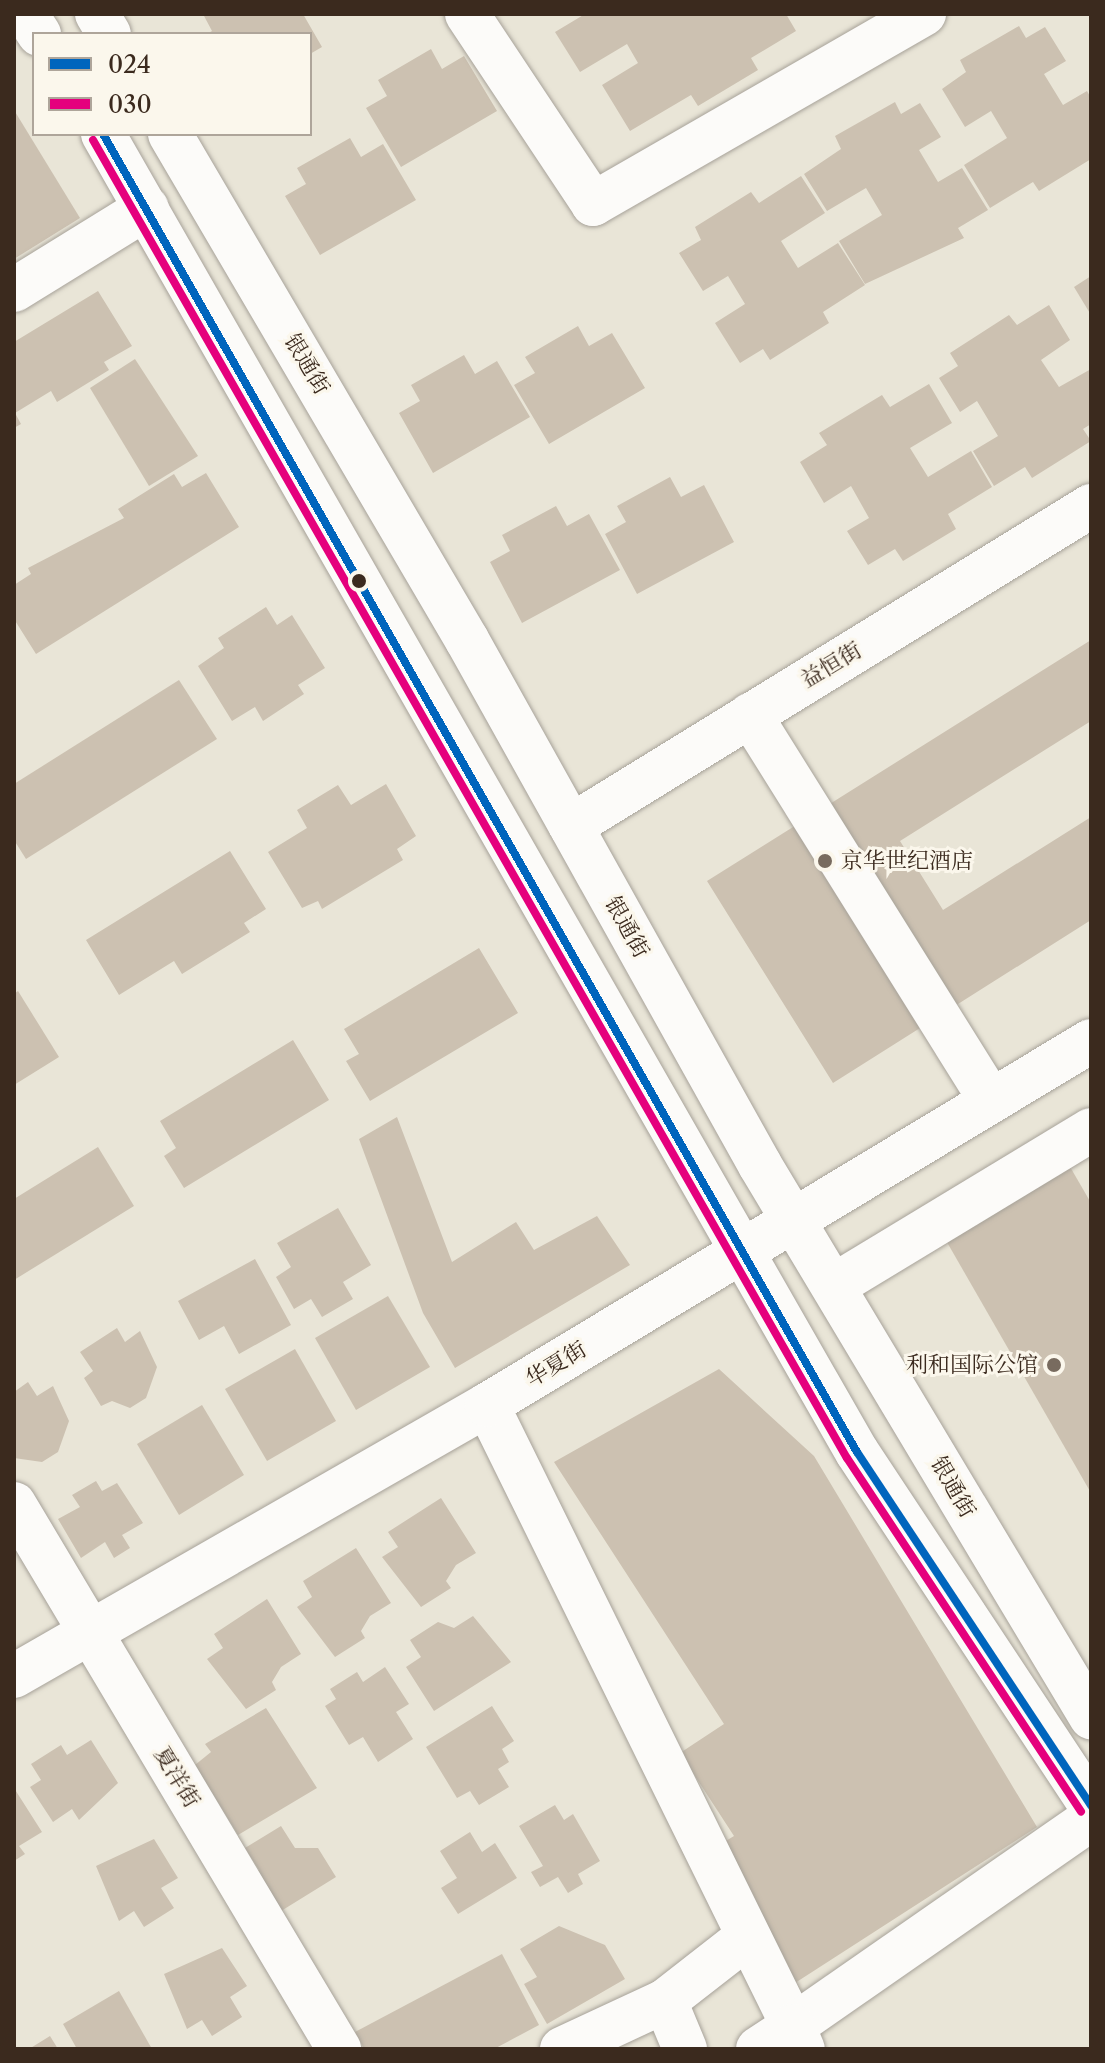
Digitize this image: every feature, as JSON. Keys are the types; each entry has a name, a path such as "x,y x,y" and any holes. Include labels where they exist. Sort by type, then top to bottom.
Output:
{"street":[{"path":"26,14 38,32"},
{"path":"97,14 108,32"},
{"path":"467,14 593,204 924,14"},
{"path":"104,136 857,1452 1091,1805"},
{"name":"银通街","path":"171,136 571,826 793,1218 1084,1693"},
{"path":"14,290 147,208"},
{"name":"益恒街","path":"571,826 1089,512"},
{"path":"750,715 991,1101"},
{"name":"华夏街","path":"14,1676 487,1405 1091,1041"},
{"path":"835,1285 1091,1130"},
{"path":"487,1405 746,1938 785,2041 1091,1819"},
{"name":"夏洋街","path":"14,1504 339,2049"},
{"path":"1024,1704 1084,1693"},
{"path":"562,2049 665,2001 746,1938"},
{"path":"665,2001 685,2049"}],"building":[{"path":"203,14 303,14 322,47 312,53 312,32 212,31"},
{"path":"585,14 786,14 796,31 751,58 758,70 698,106 691,95 630,131 602,85 638,63 627,44 580,72 555,32"},
{"path":"1019,26 1026,38 1045,27 1066,61 1044,74 1063,105 1087,91 1091,98 1091,159 1039,191 1033,182 990,208 964,165 1007,138 991,111 965,127 942,89 966,72 960,60"},
{"path":"431,49 442,69 464,56 497,111 401,167 366,108 387,96 378,80"},
{"path":"895,102 901,114 920,103 941,137 919,150 938,182 962,168 988,210 958,228 964,238 865,284 839,241 882,215 866,188 827,211 804,174 841,149 835,136"},
{"path":"14,110 80,218 14,259"},
{"path":"350,138 361,157 383,144 416,200 320,255 285,196 306,184 297,168"},
{"path":"801,176 825,213 781,241 798,268 838,243 865,285 823,312 829,323 770,360 763,349 740,363 715,323 745,304 728,276 703,291 679,253 701,240 695,227 751,192 759,203"},
{"path":"1091,276 1091,315 1074,287"},
{"path":"98,291 132,346 104,362 109,370 57,402 51,391 15,413 21,424 14,428 14,342"},
{"path":"1049,305 1070,340 1041,360 1059,387 1091,369 1091,424 1083,429 1091,441 1032,478 1025,467 994,486 973,451 998,436 977,401 960,412 939,378 958,366 950,353 1009,315 1017,325"},
{"path":"578,326 589,346 612,333 645,388 549,444 514,385 535,373 525,357"},
{"path":"464,355 475,374 497,361 530,417 433,473 399,413 420,401 411,385"},
{"path":"135,359 198,456 149,486 90,388"},
{"path":"929,384 952,423 910,448 928,477 971,451 992,487 948,514 956,529 903,561 895,549 868,565 847,531 869,518 851,486 824,503 800,462 827,445 819,433 882,395 890,407"},
{"path":"206,473 239,527 36,654 14,619 14,585 31,574 28,568 124,518 118,509 174,474 182,487"},
{"path":"670,477 681,497 704,485 734,542 637,594 605,534 626,522 617,506"},
{"path":"556,506 567,526 589,514 620,570 522,623 490,562 510,551 502,535"},
{"path":"266,607 277,625 292,615 325,668 298,685 304,694 263,721 255,707 232,721 198,666 224,648 218,638"},
{"name":"京华世纪酒店","path":"1091,640 1091,721 900,841 943,910 1091,817 1091,920 833,1083 707,881"},
{"path":"179,680 217,739 26,859 14,840 14,784"},
{"path":"386,784 416,836 397,849 403,860 322,909 318,901 302,908 268,852 307,828 297,810 338,785 351,805"},
{"path":"230,851 266,909 244,923 250,932 182,974 174,961 119,995 86,940"},
{"path":"479,948 518,1013 370,1101 346,1061 359,1054 344,1029"},
{"path":"18,991 59,1057 14,1085 14,994"},
{"path":"293,1040 329,1100 184,1188 164,1156 176,1148 160,1121"},
{"path":"397,1117 452,1262 516,1222 534,1250 597,1216 630,1265 455,1368 423,1313 359,1139"},
{"path":"98,1147 134,1206 14,1280 14,1199"},
{"name":"利和国际公馆","path":"1069,1165 1091,1203 1091,1493 944,1237"},
{"path":"338,1208 371,1265 343,1282 353,1299 322,1317 311,1299 294,1309 276,1277 291,1267 277,1243"},
{"path":"255,1259 291,1325 239,1354 224,1326 199,1340 178,1301"},
{"path":"388,1296 430,1367 356,1410 315,1338"},
{"path":"117,1328 125,1342 140,1331 157,1367 146,1398 130,1408 112,1401 101,1406 84,1378 93,1371 80,1352"},
{"path":"295,1349 336,1421 267,1461 225,1389"},
{"path":"719,1369 814,1456 1037,1827 795,1983 711,1850 734,1836 680,1753 724,1724 554,1462"},
{"path":"28,1382 37,1396 53,1386 69,1421 58,1452 42,1462 14,1458 14,1392"},
{"path":"202,1405 244,1475 179,1515 137,1444"},
{"path":"96,1481 102,1491 117,1483 143,1523 122,1535 130,1548 114,1558 105,1542 81,1558 58,1519 80,1507 72,1495"},
{"path":"441,1498 476,1553 456,1565 446,1581 451,1588 421,1607 382,1557 398,1547 388,1532"},
{"path":"356,1548 391,1603 370,1616 361,1631 365,1638 335,1657 297,1607 312,1597 303,1581"},
{"path":"267,1599 301,1654 281,1667 272,1682 276,1690 246,1709 207,1659 223,1648 214,1634"},
{"path":"473,1616 511,1662 434,1711 406,1667 421,1657 410,1640 438,1622 454,1628"},
{"path":"385,1667 409,1704 396,1712 413,1739 378,1762 363,1737 349,1745 325,1706 336,1699 330,1689 357,1672 363,1682"},
{"path":"492,1706 514,1741 502,1749 509,1762 498,1769 509,1787 479,1805 470,1791 457,1798 426,1747"},
{"path":"266,1708 317,1788 238,1835 195,1765 211,1752 205,1744"},
{"path":"91,1740 118,1783 79,1820 72,1809 53,1822 30,1787 41,1780 31,1764 61,1745 67,1755"},
{"path":"14,1788 42,1832 19,1846 25,1854 14,1861"},
{"path":"555,1805 564,1820 573,1814 600,1861 578,1874 583,1884 568,1893 558,1877 540,1887 531,1872 543,1866 519,1826"},
{"path":"281,1826 295,1848 318,1848 336,1877 273,1916 248,1877 259,1870 245,1848"},
{"path":"470,1832 482,1852 495,1843 517,1878 458,1914 441,1888 457,1878 440,1851"},
{"path":"154,1839 178,1878 161,1888 174,1908 144,1927 134,1911 119,1921 96,1866"},
{"path":"559,1926 605,1945 625,1979 547,2024 524,1984 537,1977 520,1949"},
{"path":"222,1948 247,1986 230,1997 242,2017 212,2036 202,2020 187,2029 164,1974"},
{"path":"502,1954 539,2025 494,2049 364,2049 355,2032"},
{"path":"119,1991 152,2049 77,2049 63,2024"},
{"path":"50,2036 58,2049 29,2049"}],"transit line":[{"name":"024","path":"104,136 857,1452 1091,1805"},
{"name":"030","path":"93,140 847,1458 1081,1812"}],"place":[{"name":"京华世纪酒店","path":"825,861"},
{"name":"利和国际公馆","path":"1054,1365"}]}
